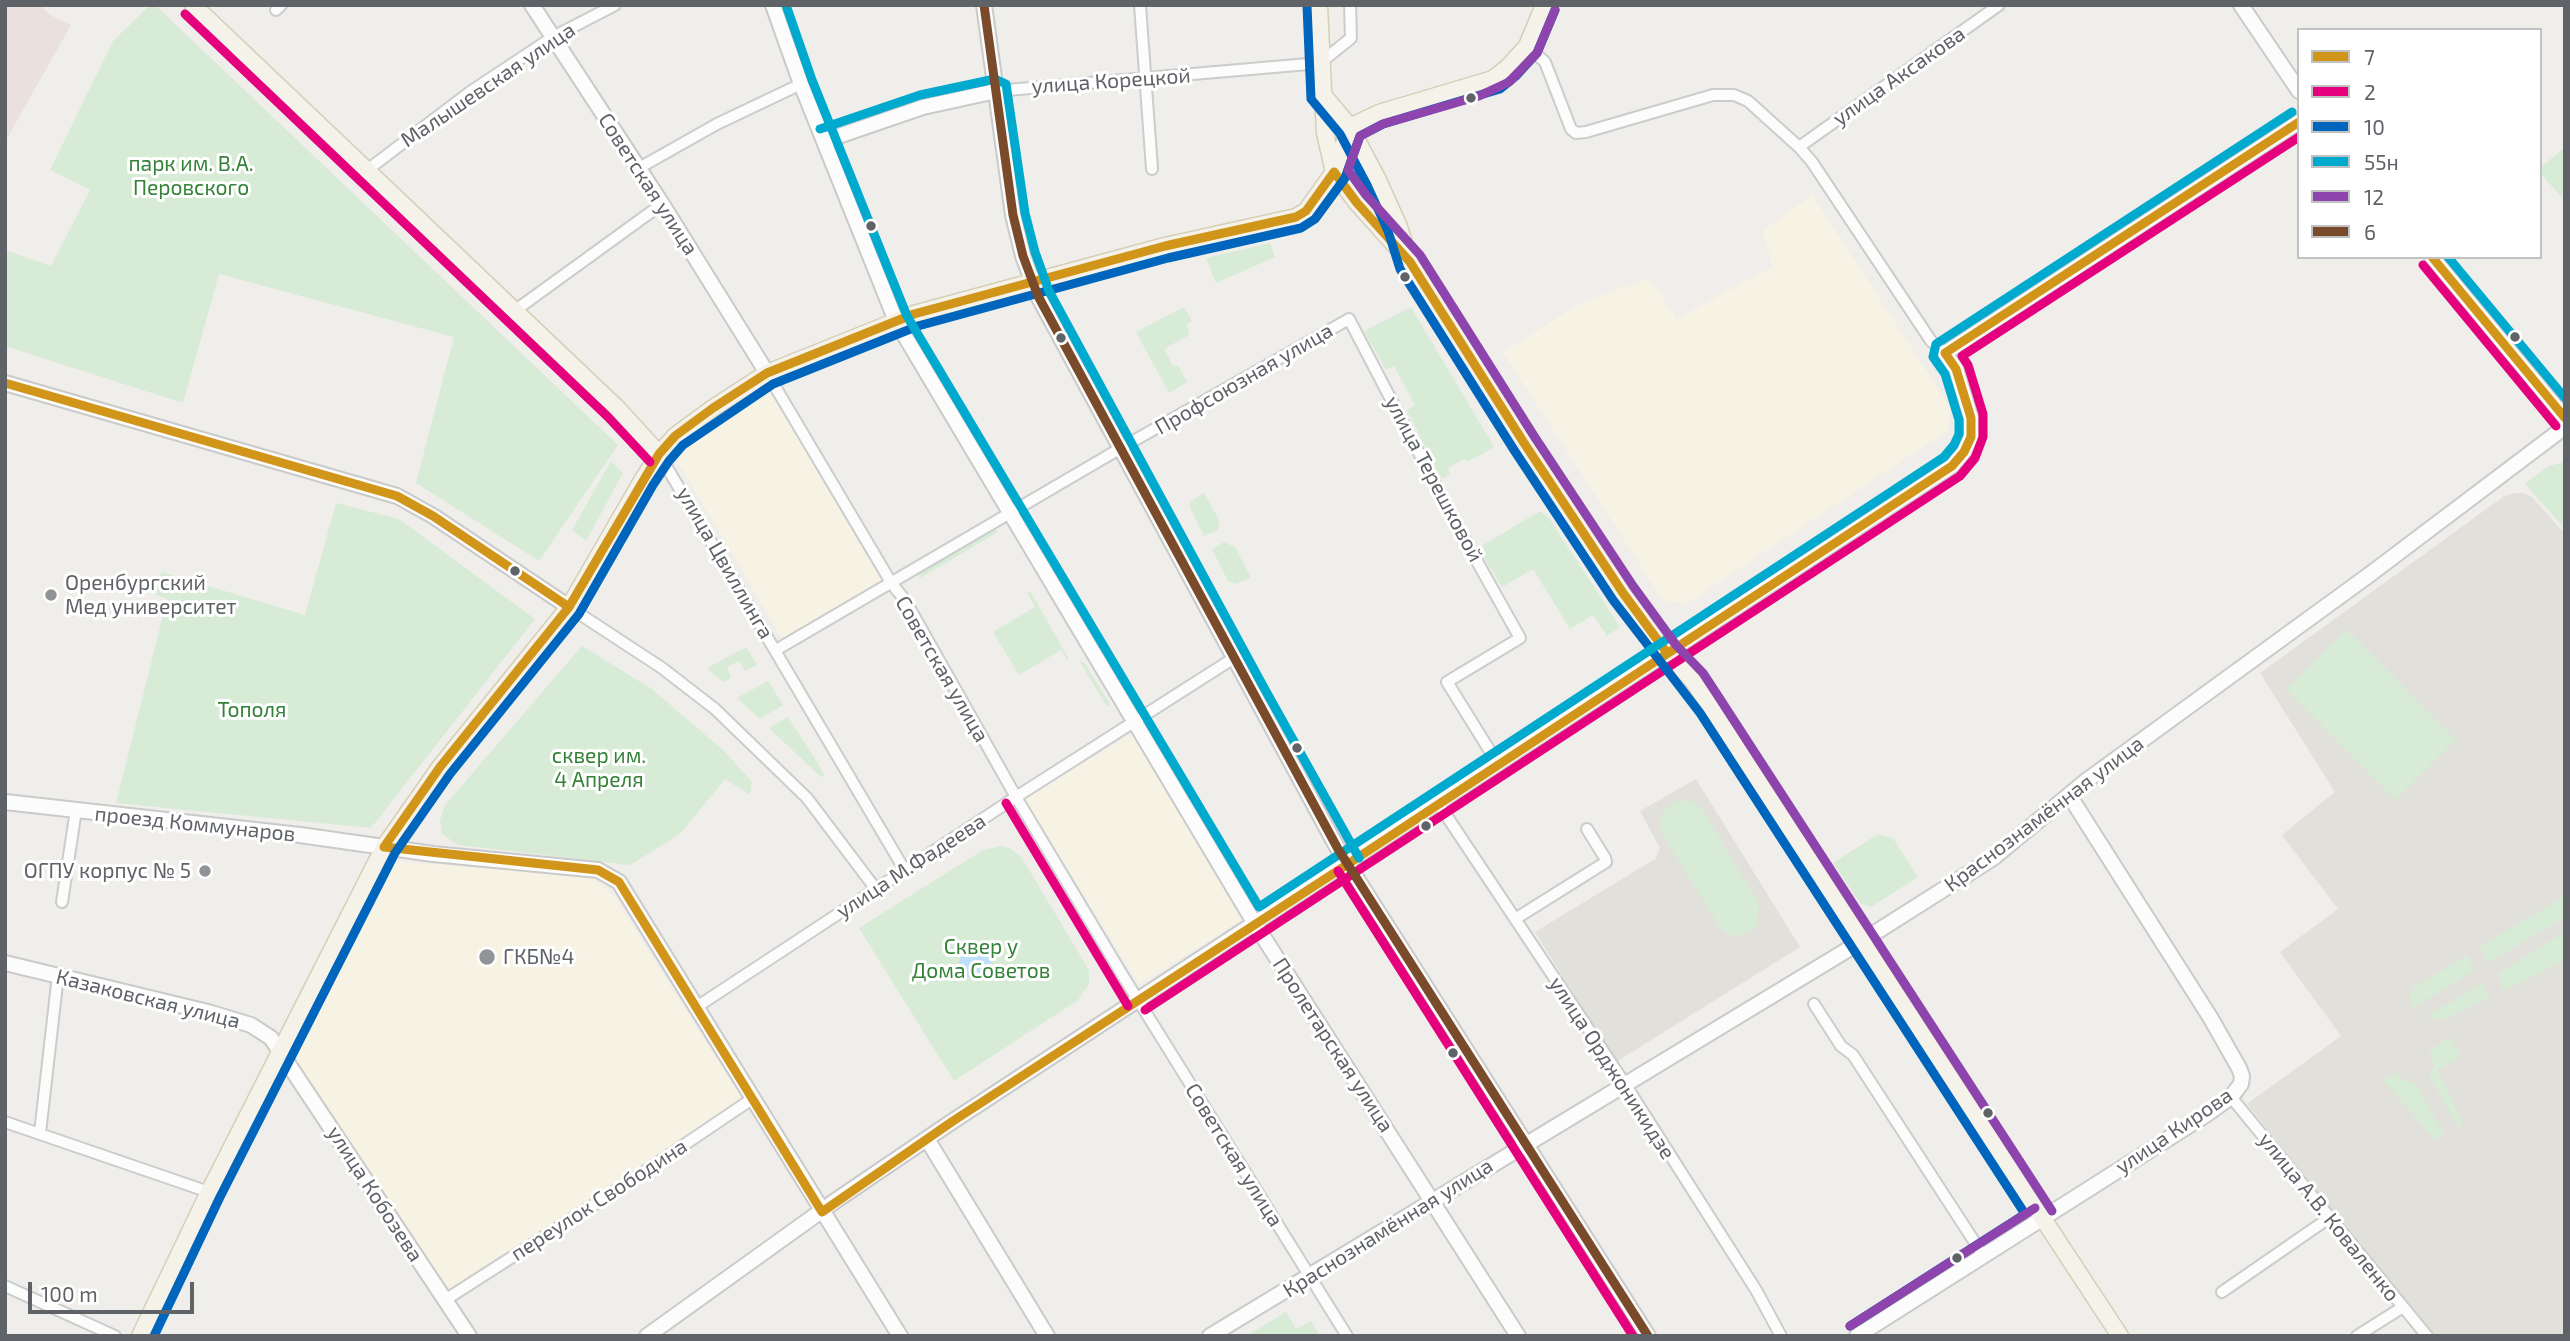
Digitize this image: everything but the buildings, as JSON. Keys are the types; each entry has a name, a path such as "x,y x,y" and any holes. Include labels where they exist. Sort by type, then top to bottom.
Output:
{"main road":[{"name":"улица Цвиллинга","path":"193,5 617,408 659,454"},
{"name":"Советская улица","path":"532,5 662,204 767,373"},
{"name":"Пролетарская улица","path":"773,5 801,84 896,321 1255,924 1518,1336"},
{"path":"984,5 1013,215 1032,283 1348,864 1648,1336"},
{"path":"1319,5 1325,133 1334,172 1357,203 1410,262 1622,593 1710,706 2120,1336"},
{"path":"1325,133 1337,132 1380,113 1493,79 1527,46 1544,5"},
{"path":"2241,5 2297,88"},
{"name":"улица Корецкой","path":"824,141 923,107 996,91"},
{"path":"1323,95 1350,127 1388,203 1410,262"},
{"path":"647,1336 927,1139 1952,466 1964,452 1971,437 1971,418 1956,369 1945,353 2297,123"},
{"path":"140,1336 209,1192 384,847 440,767 569,607 659,454 684,429 767,373 896,321 1165,246 1296,217 1306,211 1334,172 1350,127"},
{"path":"2434,259 2565,418"},
{"path":"5,383 397,496 433,516 569,607"},
{"name":"Краснознамённая улица","path":"1210,1336 1862,941 1993,858 2069,795 2499,478 2565,426"},
{"name":"улица Кирова","path":"1857,1336 2231,1097 2241,1084 2239,1068 2196,995 2069,795"},
{"name":"проезд Коммунаров","path":"5,802 598,870 619,882 900,1336"},
{"name":"Казаковская улица","path":"5,963 251,1025 271,1038 281,1052"},
{"name":"улица Кобозева","path":"281,1052 469,1336"},
{"path":"927,1139 1047,1336"}],"street":[{"name":"Малышевская улица","path":"366,171 470,92 553,37 615,5"},
{"path":"1140,5 1152,169"},
{"path":"1321,63 1351,38 1350,5"},
{"name":"улица Аксакова","path":"1799,147 1998,5"},
{"path":"1527,46 1545,62 1571,129 1576,132 1586,132 1723,94 1748,101 1812,162 1931,341 1945,353"},
{"name":"улица Корецкой","path":"996,91 1321,63"},
{"path":"639,168 717,124 801,84"},
{"path":"513,312 662,204"},
{"name":"Профсоюзная улица","path":"776,650 1121,448 1349,319"},
{"name":"улица Терешковой","path":"1349,319 1455,522 1520,638 1447,682 1499,764"},
{"name":"Советская улица","path":"767,373 892,584 905,600 1016,797 1138,1000 1347,1336"},
{"name":"улица Цвиллинга","path":"659,454 904,869"},
{"path":"569,607 690,688 781,771 807,798 875,888"},
{"name":"улица М.Фадеева","path":"695,1007 904,869 1234,658"},
{"name":"улица Орджоникидзе","path":"1438,803 1625,1084 1756,1290 1780,1336"},
{"path":"62,902 76,810"},
{"path":"1515,919 1606,862 1587,829"},
{"path":"40,1133 58,975"},
{"path":"1814,1004 1841,1046 1853,1055 1983,1255"},
{"name":"улица А.В. Коваленко","path":"2231,1097 2427,1336"},
{"name":"переулок Свободина","path":"445,1300 623,1186 752,1098"},
{"path":"5,1122 209,1192"},
{"path":"2222,1292 2329,1218"},
{"path":"5,1286 115,1336"},
{"path":"2357,1336 2403,1307"}],"shaded area":[{"path":"5,5 40,5 52,16 71,25 5,142"},
{"path":"1812,195 1950,407 1948,430 1686,604 1663,600 1503,352 1583,302 1650,278 1676,319 1773,267 1763,231"},
{"path":"767,382 884,581 783,640 671,450"},
{"path":"2524,493 2532,497 2565,534 2565,1336 2431,1336 2247,1104 2341,1036 2280,952 2338,909 2282,835 2335,792 2260,673 2503,497"},
{"path":"1133,733 1243,919 1139,984 1025,799"},
{"path":"1696,779 1800,947 1616,1062 1535,932 1655,859 1660,848 1640,811"},
{"path":"384,861 589,875 614,897 742,1099 449,1291 290,1053"}],"green space":[{"name":"парк им. В.А. Перовского","path":"150,5 155,5 618,445 539,561 416,483 454,337 219,274 183,403 5,346 5,250 51,266 90,190 50,170 113,41"},
{"path":"2565,147 2565,201 2542,175 2542,166"},
{"path":"1357,164 1388,226 1353,173"},
{"path":"1270,243 1275,257 1216,283 1206,258"},
{"path":"1184,307 1192,321 1187,324 1189,335 1164,349 1173,366 1178,365 1187,382 1169,393 1136,332"},
{"path":"1411,307 1493,445 1493,448 1469,461 1464,459 1448,468 1450,474 1444,478 1440,477 1407,410 1415,405 1394,366 1386,370 1364,331"},
{"path":"611,461 623,473 586,541 572,530"},
{"path":"2565,462 2565,529 2525,484 2549,466"},
{"path":"1204,493 1219,520 1218,530 1204,536 1190,508 1190,502"},
{"name":"Тополя","path":"336,503 399,519 535,619 371,828 116,803 167,599 156,595 161,572 305,615"},
{"path":"1540,511 1549,518 1620,627 1607,636 1593,615 1570,629 1533,569 1502,587 1478,548"},
{"path":"994,526 998,532 920,578 917,573"},
{"path":"1224,542 1235,547 1251,578 1235,584 1228,581 1212,549"},
{"path":"1030,591 1069,659 1067,660 1061,650 1019,675 993,632 1035,607 1027,593"},
{"path":"2347,629 2456,740 2395,800 2286,689"},
{"name":"сквер им. 4 Апреля","path":"582,646 652,689 724,751 752,782 750,795 725,779 680,834 630,865 458,845 442,834 440,821 445,805"},
{"path":"746,647 757,665 745,671 739,661 727,667 731,678 723,682 707,668"},
{"path":"1080,662 1084,662 1110,704 1107,707"},
{"path":"768,681 783,705 760,719 737,698"},
{"path":"788,717 825,776 821,777 769,728"},
{"path":"1674,802 1694,802 1703,810 1759,904 1757,925 1750,932 1740,936 1730,935 1721,929 1663,836 1661,815"},
{"path":"1878,834 1893,838 1918,877 1871,907 1860,903 1833,863"},
{"name":"Сквер у Дома Советов","path":"1002,846 1010,848 1022,858 1086,965 1089,984 1078,1000 954,1081 859,928 983,850"},
{"path":"2565,896 2565,917 2488,963 2479,947"},
{"path":"2565,932 2565,960 2504,991 2499,982 2500,973"},
{"path":"2468,955 2473,971 2413,1008 2409,997 2414,987"},
{"path":"2482,983 2489,997 2443,1020 2426,1017"},
{"path":"2450,1037 2461,1056 2438,1070 2463,1125 2458,1127 2429,1076 2434,1066 2430,1050"},
{"path":"2396,1072 2404,1081 2416,1083 2444,1135 2435,1140 2383,1080"},
{"path":"1286,1312 1296,1329 1311,1321 1320,1336 1246,1336"}],"water":[{"path":"975,947 986,952 991,963 986,974 975,979 964,974 959,963 964,952"}],"transit line":[{"name":"55н","path":"786,5 812,80 907,316 1259,907 1944,457 1959,434 1959,420 1945,374 1933,357 1936,344 2292,112"},
{"name":"6","path":"984,5 1013,215 1023,256 1038,296 1338,849 1648,1336"},
{"name":"10","path":"1307,6 1311,99 1340,134 1367,185 1388,231 1400,269 1613,600 1700,713 2025,1214 1850,1326"},
{"name":"10","path":"154,1336 220,1197 395,853 450,774 579,614 653,485 683,445 773,384 918,326 1168,258 1301,228 1315,219 1345,178 1360,136 1383,124 1500,89 1537,53 1555,10"},
{"name":"12","path":"1555,10 1537,53 1509,82 1479,96 1383,124 1360,136 1348,170 1366,195 1420,255 1633,586 1676,645 1703,673 2052,1211"},
{"name":"2","path":"185,14 608,417 650,462"},
{"name":"55н","path":"820,129 920,95 995,79 1006,84 1025,213 1049,291 1359,858"},
{"name":"7","path":"1945,353 2297,123"},
{"name":"2","path":"1145,1010 1960,476 1975,458 1983,437 1983,414 1968,365 1962,356 2297,138"},
{"name":"7","path":"1667,653 1623,593 1524,443 1410,262 1357,203 1334,172 1306,211 1296,217 1165,246 914,314 767,373 713,408 675,436 659,454 569,607 440,767 384,847 598,870 619,882 822,1212 953,1121 1348,864 1952,466 1964,452 1971,437 1971,418 1956,369 1945,353"},
{"name":"7","path":"2434,259 2565,418"},
{"name":"55н","path":"2450,259 2565,398"},
{"name":"2","path":"2423,265 2556,426"},
{"name":"7","path":"5,383 397,496 433,516 569,607"},
{"name":"2","path":"1006,803 1128,1006"},
{"name":"2","path":"1338,871 1633,1336"},
{"name":"12","path":"1850,1326 2035,1208"}],"place":[{"name":"Оренбургский Мед университет","path":"51,595"},
{"name":"ОГПУ корпус № 5","path":"205,871"},
{"name":"ГКБ№4","path":"487,957"}]}
